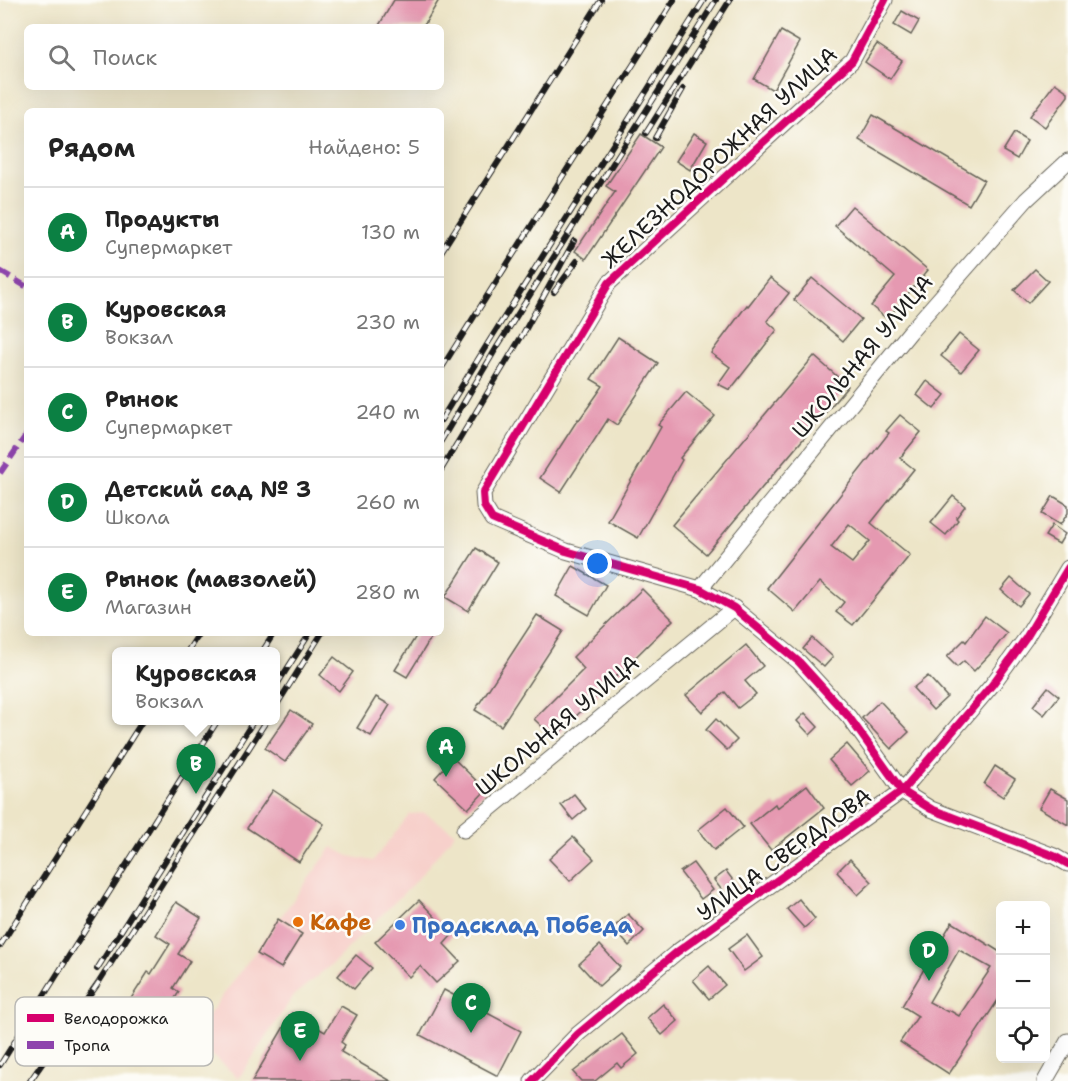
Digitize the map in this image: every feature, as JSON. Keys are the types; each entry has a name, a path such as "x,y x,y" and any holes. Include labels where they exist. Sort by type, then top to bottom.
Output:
{"street":[{"name":"ЖЕЛЕЗНОДОРОЖНАЯ УЛИЦА","path":"700,589 566,551 492,519 484,506 483,493 609,283 852,61 885,0"},
{"name":"ШКОЛЬНАЯ УЛИЦА","path":"700,589 910,332 1026,200 1068,161"},
{"name":"УЛИЦА СВЕРДЛОВА","path":"532,1081 578,1034 678,952 902,791 992,685 1026,638 1068,568"},
{"path":"700,589 734,608 799,663 849,717 902,791 931,809 1053,856 1068,864"},
{"name":"ШКОЛЬНАЯ УЛИЦА","path":"464,830 734,608"},
{"path":"1045,1081 1068,1041"}],"shaded area":[{"path":"425,813 455,833 416,881 332,964 294,995 239,1078 213,1057 213,1009 332,847 349,856 373,861 410,814"}],"building":[{"path":"394,0 439,0 425,24 380,24"},
{"path":"902,11 919,21 911,35 894,25"},
{"path":"781,31 800,42 773,90 754,79"},
{"path":"877,44 902,61 890,79 865,62"},
{"path":"1055,83 1068,92 1068,96 1045,127 1030,116"},
{"path":"873,115 984,180 969,205 859,140"},
{"path":"694,133 707,141 690,170 676,161"},
{"path":"1014,133 1027,141 1017,159 1003,151"},
{"path":"641,134 661,147 586,259 575,251 615,192 606,186"},
{"path":"852,206 928,270 887,319 871,306 895,277 835,226"},
{"path":"1035,269 1048,281 1028,303 1014,290"},
{"path":"770,278 789,293 767,321 777,330 730,390 718,384 730,367 711,353"},
{"path":"812,278 861,319 843,341 794,300"},
{"path":"959,334 979,350 961,372 941,356"},
{"path":"618,337 658,363 617,425 608,419 561,492 540,478 578,419 603,386 591,379"},
{"path":"814,356 848,386 706,554 672,525"},
{"path":"927,381 945,395 934,409 917,395"},
{"path":"686,392 715,416 680,458 682,460 638,538 608,521 661,427 658,425"},
{"path":"900,415 921,432 900,458 914,469 871,523 910,555 853,625 836,612 844,602 820,582 795,612 767,588 889,433 886,431","holes":["849,524 870,541 852,563 831,547"]},
{"path":"953,496 965,506 956,518 958,520 946,535 931,523"},
{"path":"1053,496 1068,505 1068,513 1060,525 1042,514"},
{"path":"1052,525 1065,534 1059,544 1045,536"},
{"path":"476,548 498,562 468,611 445,597"},
{"path":"573,566 606,585 589,615 556,596"},
{"path":"1011,578 1029,594 1019,606 1001,590"},
{"path":"642,589 673,620 554,738 534,719 584,669 573,657"},
{"path":"537,615 563,631 501,726 475,710"},
{"path":"985,616 1007,633 974,671 964,661 957,667 947,657 964,640 966,642"},
{"path":"416,636 432,636 407,677 395,670"},
{"path":"812,638 833,657 824,667 803,649"},
{"path":"746,645 763,666 745,681 756,694 738,708 725,692 702,712 686,695"},
{"path":"334,657 353,672 339,691 320,675"},
{"path":"928,676 947,697 933,710 913,688"},
{"path":"1048,687 1059,696 1044,715 1033,706"},
{"path":"376,697 390,705 371,736 357,728"},
{"path":"880,701 909,732 891,749 862,718"},
{"path":"291,710 312,724 285,762 265,748"},
{"path":"805,713 818,727 810,735 797,721"},
{"path":"716,719 737,740 727,750 706,730"},
{"path":"847,744 870,771 852,786 829,760"},
{"path":"453,758 486,790 468,809 435,778"},
{"path":"995,766 1015,779 1003,797 984,784"},
{"path":"807,785 824,808 771,850 750,824 775,804 777,808"},
{"path":"1050,789 1068,799 1068,825 1039,808"},
{"path":"273,790 324,824 299,862 247,828"},
{"path":"574,794 586,809 573,820 561,805"},
{"path":"727,807 743,827 714,850 698,830"},
{"path":"573,837 594,859 570,881 549,859"},
{"path":"850,859 872,882 858,895 837,872"},
{"path":"693,863 713,890 701,899 680,872"},
{"path":"726,871 739,888 727,897 714,880"},
{"path":"799,899 815,919 804,928 787,909"},
{"path":"419,900 452,935 444,944 460,961 436,983 420,966 409,977 375,942"},
{"path":"176,902 201,918 178,954 190,961 173,988 179,992 176,997 132,997 148,972 151,974 170,944 156,935"},
{"path":"628,914 644,931 629,946 613,928"},
{"path":"278,919 302,934 281,968 257,954"},
{"path":"952,922 996,950 996,1003 949,1074 900,1042 918,1016 902,1006","holes":["959,950 991,968 959,1016 929,1002"]},
{"path":"747,935 763,957 744,971 728,949"},
{"path":"600,945 620,967 599,986 579,964"},
{"path":"356,955 372,968 354,989 338,976"},
{"path":"709,966 725,985 709,999 693,980"},
{"path":"444,990 521,1031 498,1076 420,1035"},
{"path":"663,1004 678,1021 662,1035 647,1018"},
{"path":"341,1006 357,1015 341,1042 345,1045 341,1052 391,1081 252,1081 292,1013 325,1032"},
{"path":"622,1034 638,1054 621,1068 617,1063 595,1081 581,1081 573,1072"}],"railway":[{"path":"444,247 601,0"},
{"path":"444,364 674,0"},
{"path":"444,415 704,0"},
{"path":"444,436 497,347 716,0"},
{"path":"646,133 730,0"},
{"path":"655,138 683,89"},
{"path":"444,465 523,334 574,241"},
{"path":"554,292 577,261"},
{"path":"190,647 197,636"},
{"path":"265,647 272,636"},
{"path":"280,680 308,636"},
{"path":"280,700 320,636"},
{"path":"0,946 140,725"},
{"path":"43,997 215,725"},
{"path":"97,969 251,725"},
{"path":"89,997 264,725"},
{"path":"0,1065 15,1041"},
{"path":"30,1081 40,1066"}],"marked path":[{"path":"0,271 24,285"},
{"path":"0,473 24,438"}],"cycle path":[{"path":"885,0 852,61 609,283 483,493 484,506 492,519 566,551 700,589 734,608 799,662 849,717 902,791 931,809 1054,856 1068,864"},
{"path":"532,1081 578,1034 677,952 902,791 992,685 1026,638 1068,568"}],"place":[{"name":"Продукты","path":"446,777"},
{"name":"Куровская","path":"196,794"},
{"name":"Кафе","path":"298,922"},
{"name":"Продсклад Победа","path":"400,925"},
{"name":"Детский сад № 3","path":"929,981"},
{"name":"Рынок","path":"471,1033"},
{"name":"Рынок (мавзолей)","path":"300,1061"}]}
